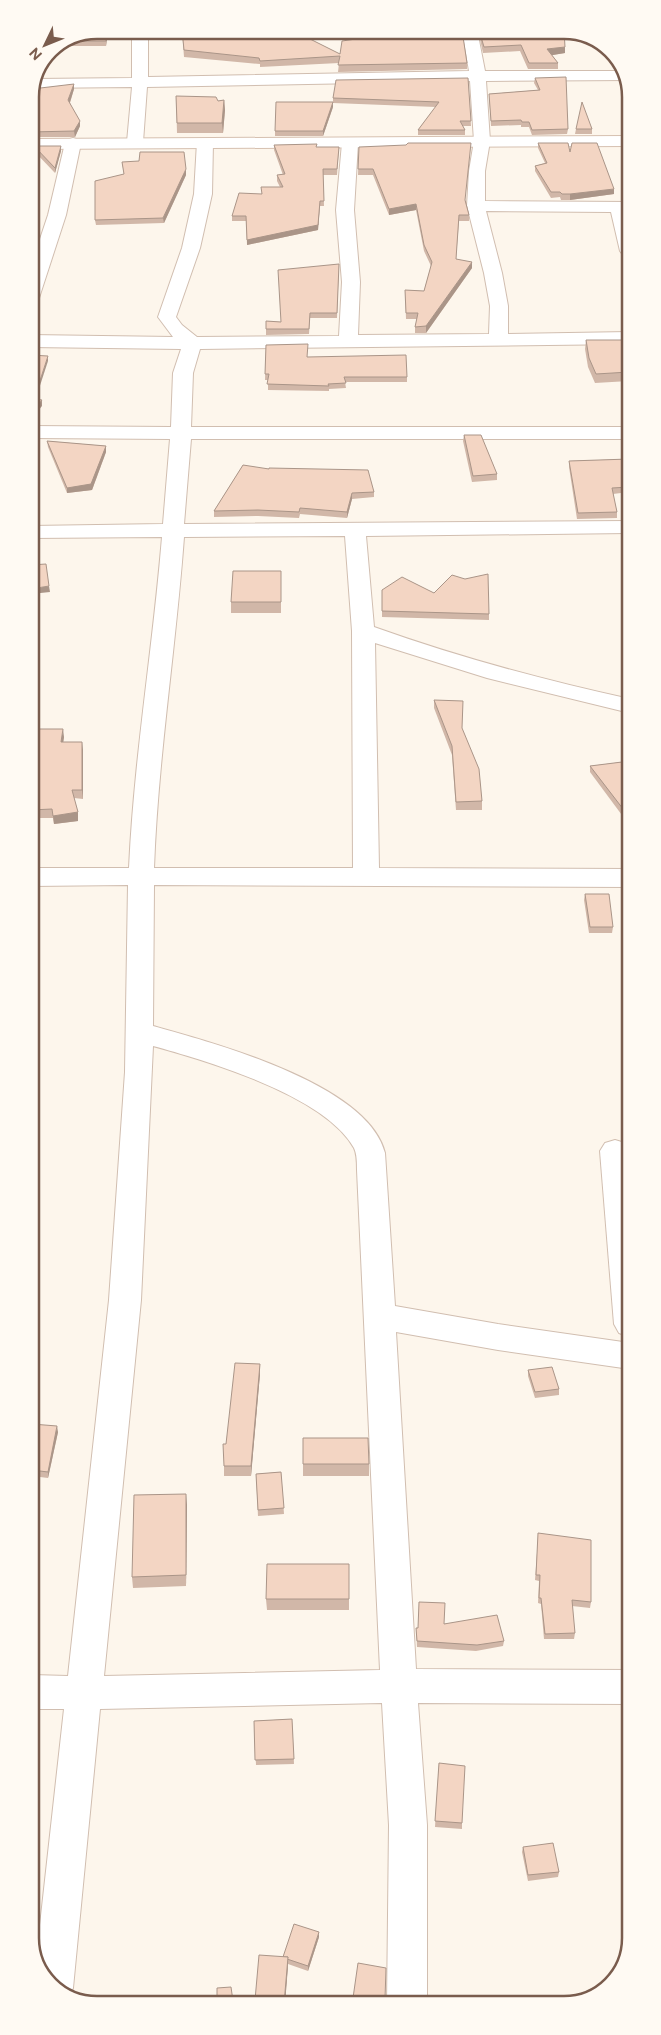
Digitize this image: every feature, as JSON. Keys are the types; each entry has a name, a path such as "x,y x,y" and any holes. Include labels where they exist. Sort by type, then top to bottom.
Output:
{"street":[{"path":"136,142 140,81 140,39"},
{"path":"471,39 478,76 482,141 477,171 476,206 493,273 499,306 498,339"},
{"path":"41,84 478,76 618,76"},
{"path":"39,144 622,141"},
{"path":"192,343 175,329 168,317 191,248 203,194 205,142"},
{"path":"39,270 57,215 73,143"},
{"path":"348,341 350,282 345,210 350,143"},
{"path":"476,206 622,208"},
{"path":"39,341 192,343 622,338"},
{"path":"54,1977 124,1300 139,1072 141,877 144,807 167,613 181,432 183,372 192,343"},
{"path":"39,432 622,433"},
{"path":"39,532 174,529 622,527"},
{"path":"355,528 363,631 366,876"},
{"path":"363,631 417,651 471,667 622,704"},
{"path":"39,877 366,876 622,878"},
{"path":"139,1032 186,1045 256,1070 317,1098 347,1118 367,1144 372,1170 408,1825 407,1996"},
{"path":"615,1151 622,1232"},
{"path":"379,1316 498,1337 622,1355"},
{"path":"39,1692 82,1693 399,1686 622,1687"}],"building":[{"path":"97,39 106,39 106,41 82,41"},
{"path":"183,39 310,39 340,54 342,41 356,39 463,39 467,63 338,65 340,56 260,61 259,58 184,50"},
{"path":"482,39 565,39 565,47 547,49 558,63 529,63 521,45 484,47"},
{"path":"566,77 568,129 532,130 529,122 522,122 521,120 491,121 489,94 540,90 535,78"},
{"path":"468,78 471,121 460,121 465,130 418,130 439,102 333,98 336,80"},
{"path":"74,84 68,100 80,121 74,131 39,132 40,88"},
{"path":"176,96 216,97 218,101 224,100 222,123 177,123"},
{"path":"276,102 333,102 323,131 275,131"},
{"path":"582,102 592,129 576,129"},
{"path":"408,143 471,143 465,200 469,215 459,215 456,259 472,262 426,326 415,327 418,313 406,313 405,290 424,291 432,262 424,245 416,204 389,209 373,169 358,169 359,147 406,145"},
{"path":"538,143 568,143 570,152 572,143 597,143 614,189 570,194 551,192 535,166 547,163"},
{"path":"317,144 316,147 339,147 337,169 323,169 324,201 320,201 318,225 247,240 246,216 232,216 239,193 262,194 261,187 283,187 277,175 285,174 274,145"},
{"path":"39,146 61,146 55,168 39,151"},
{"path":"140,152 184,152 186,169 163,218 95,220 95,181 124,174 122,162 139,161"},
{"path":"339,264 337,313 310,313 309,329 266,329 266,321 281,322 278,270"},
{"path":"586,340 622,340 622,372 596,374 589,358"},
{"path":"308,344 307,357 406,355 407,377 344,377 346,383 328,384 329,386 267,384 269,374 265,374 266,345"},
{"path":"39,356 48,356 39,384"},
{"path":"464,435 481,435 497,474 473,476"},
{"path":"47,441 106,446 91,484 67,488"},
{"path":"622,459 622,487 612,488 617,512 578,513 569,461"},
{"path":"243,465 269,469 368,470 374,492 352,493 347,512 300,508 299,512 258,510 214,511"},
{"path":"39,564 46,564 49,586 39,588"},
{"path":"233,571 281,571 281,602 231,602"},
{"path":"488,574 489,614 382,611 382,590 402,577 434,593 452,575 465,579"},
{"path":"434,700 463,701 462,728 479,769 482,801 456,802 452,746"},
{"path":"39,729 63,729 61,742 82,742 82,790 72,790 78,812 53,816 52,809 39,810"},
{"path":"622,762 622,808 590,766"},
{"path":"585,894 609,894 613,927 590,927"},
{"path":"235,1363 260,1364 251,1466 224,1466 223,1444 226,1444"},
{"path":"552,1367 559,1389 535,1392 528,1370"},
{"path":"39,1425 57,1426 48,1472 39,1471"},
{"path":"303,1438 368,1438 369,1464 303,1464"},
{"path":"281,1472 284,1508 258,1510 256,1474"},
{"path":"186,1494 186,1575 132,1577 134,1495"},
{"path":"538,1533 591,1540 591,1602 572,1600 575,1633 545,1634 541,1598 539,1598 540,1575 536,1575"},
{"path":"267,1564 349,1564 349,1599 266,1599"},
{"path":"419,1602 445,1603 444,1624 497,1615 504,1641 477,1645 417,1641 416,1628 418,1628"},
{"path":"292,1719 294,1759 255,1760 254,1721"},
{"path":"439,1763 465,1766 462,1823 435,1821"},
{"path":"553,1843 559,1872 528,1875 523,1847"},
{"path":"294,1924 319,1932 308,1966 287,1959 288,1957 283,1957"},
{"path":"259,1955 288,1957 285,1996 255,1996"},
{"path":"358,1963 386,1968 385,1996 353,1996"},
{"path":"231,1987 232,1996 217,1996 217,1988"}]}
